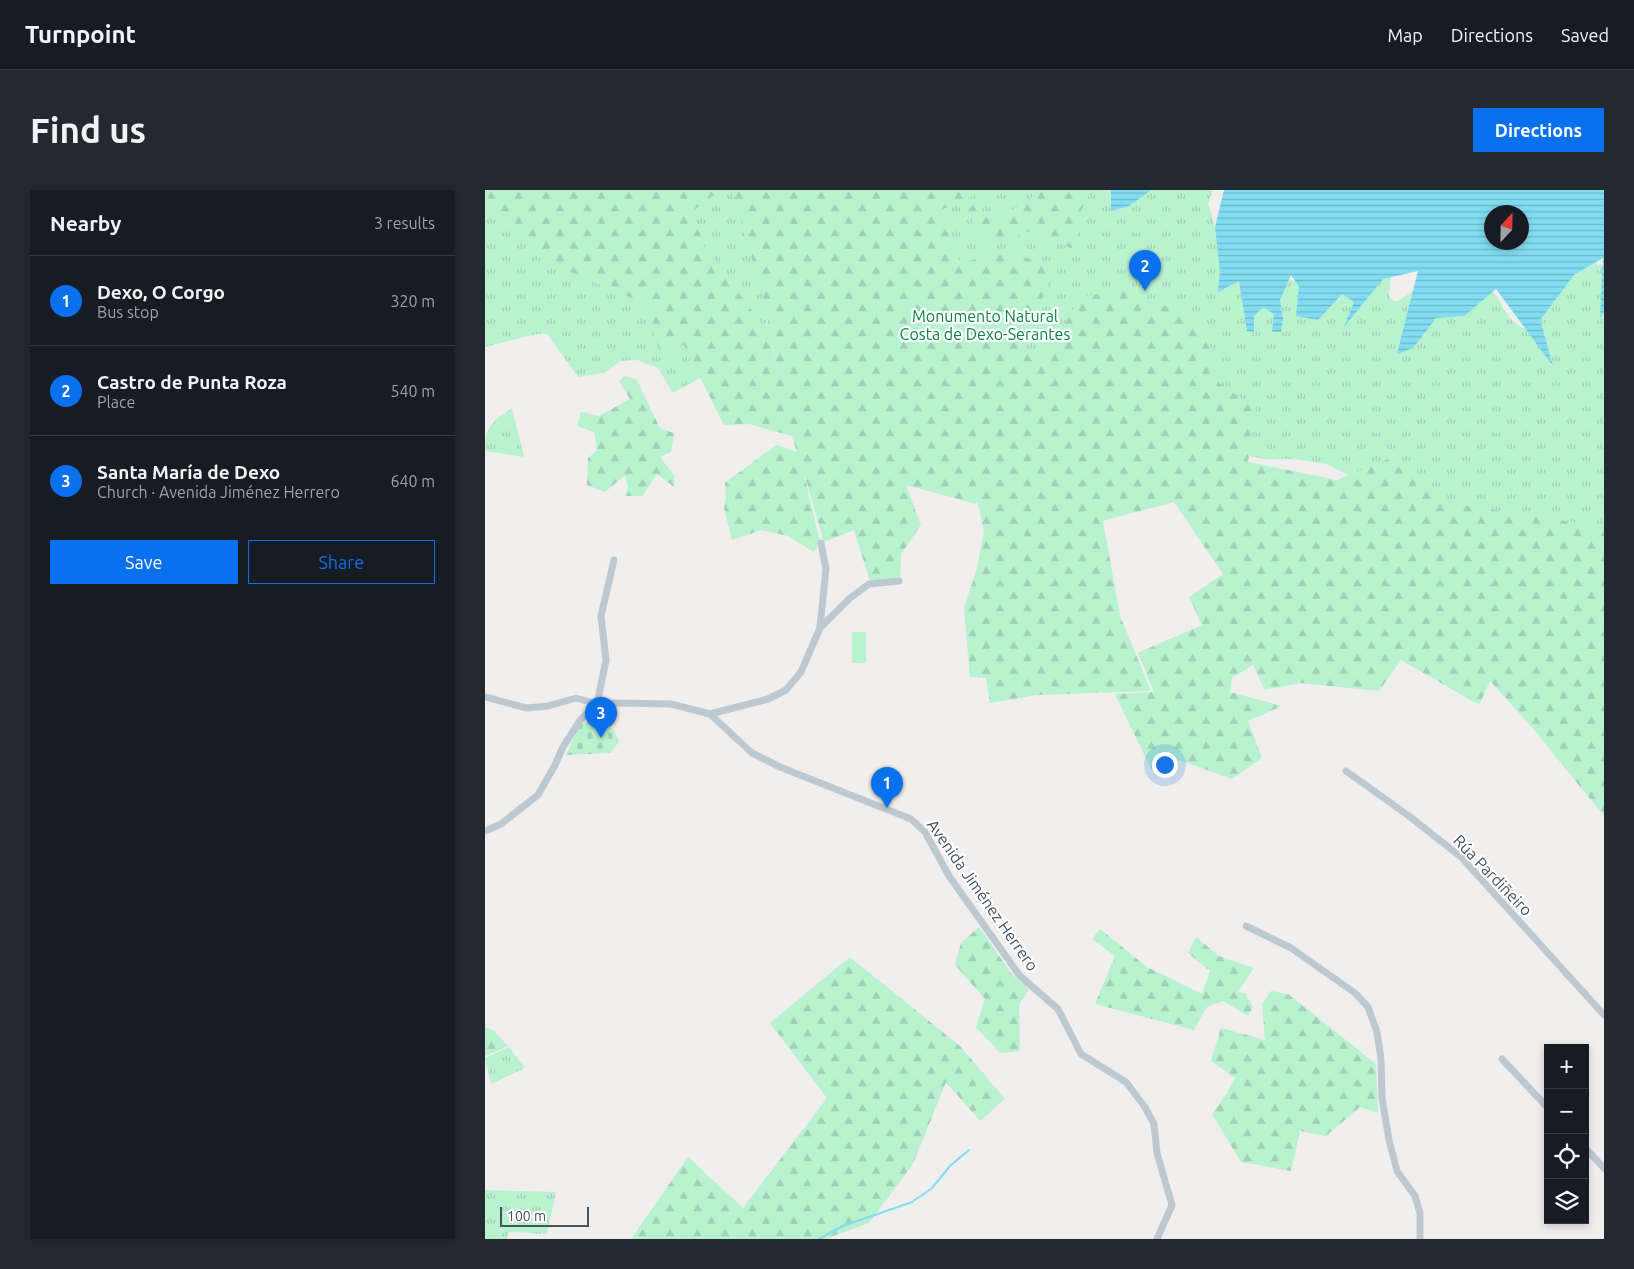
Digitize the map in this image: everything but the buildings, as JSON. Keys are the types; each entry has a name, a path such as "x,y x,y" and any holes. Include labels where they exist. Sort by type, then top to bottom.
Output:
{"street":[{"path":"710,714 768,699 785,690 801,672 820,628 826,569 821,543"},
{"path":"485,831 501,824 538,795 574,728 597,704 606,660 601,616 614,560"},
{"path":"820,628 869,584 899,581"},
{"name":"Avenida Jiménez Herrero","path":"485,697 527,708 549,706 563,700 576,698 597,704 671,704 710,714 752,753 780,767 911,819 925,832 949,876 1020,976 1058,1009 1081,1054 1126,1082 1145,1107 1154,1124 1157,1153 1173,1205 1157,1239"},
{"name":"Rúa Pardiñeiro","path":"1345,771 1409,816 1461,857 1604,1015"},
{"path":"1246,926 1291,948 1355,992 1368,1007 1377,1032 1381,1059 1382,1098 1389,1140 1397,1171 1415,1196 1420,1213 1419,1239"},
{"path":"1502,1059 1544,1104"},
{"path":"1589,1152 1604,1168"}],"green space":[{"name":"Monumento Natural Costa de Dexo-Serantes","path":"485,190 1213,190 1208,203 1220,245 1231,277 1243,286 1289,280 1344,289 1392,265 1389,296 1393,301 1398,301 1421,286 1489,288 1512,320 1523,328 1525,328 1535,293 1595,262 1598,265 1604,265 1604,634 1361,481 1326,464 1293,459 1265,459 1228,452 780,339 770,345 756,347 673,393 658,368 638,360 620,361 604,373 578,377 547,334 537,334 485,347"},
{"path":"485,190 720,190 692,212 705,248 770,335 780,383 764,300 732,190 975,190 976,195 941,210 961,264 1006,249 1053,269 1021,360 1026,349 1040,361 1081,297 1142,287 1141,313 1183,300 1207,344 1219,383 1256,409 1248,462 1337,480 1388,459 1454,504 1604,527 1604,816 1530,725 1490,681 1479,705 1401,660 1379,691 1300,683 1265,690 1253,665 1232,678 1230,692 1282,706 1248,721 1262,758 1232,779 1179,760 1176,766 1151,769 1115,694 1154,692 1138,653 1202,625 1189,597 1223,574 1174,502 1103,521 1120,616 1151,691 1036,695 990,703 986,678 970,677 964,608 977,568 984,531 977,500 976,504 906,485 921,525 901,554 900,578 870,581 854,530 824,542 803,470 820,542 814,552 788,536 762,530 732,540 724,508 726,499 725,483 776,445 797,452 792,436 749,424 724,425 684,345 660,353 645,304 542,260 489,198 485,199"},
{"path":"1043,190 1091,190 1078,218 1076,250 1027,231 1006,241 985,239 965,209 975,204 992,223"},
{"path":"624,376 636,379 660,428 674,433 671,452 660,457 674,475 674,487 657,474 642,496 625,496 628,487 625,475 605,492 587,485 588,458 597,450 594,432 577,426 581,412 599,416 630,399 619,381"},
{"path":"512,408 524,457 485,451 486,436 491,425"},
{"path":"852,632 866,632 866,663 852,663"},
{"path":"597,720 611,728 618,738 619,742 610,753 566,755 580,724"},
{"path":"979,927 1011,973 1029,990 1019,1005 1020,1051 1000,1053 976,1027 985,999 955,965 961,943"},
{"path":"1100,929 1147,967 1202,994 1210,971 1188,953 1196,937 1219,956 1254,968 1238,992 1245,993 1253,1007 1248,1016 1223,1001 1207,1007 1194,1030 1095,1004 1115,956 1092,939"},
{"path":"850,957 961,1047 1005,1099 980,1121 946,1082 913,1164 869,1223 825,1239 631,1239 688,1157 743,1208 827,1098 770,1023"},
{"path":"1271,991 1288,994 1376,1064 1378,1113 1360,1107 1326,1136 1300,1131 1291,1171 1241,1162 1212,1114 1235,1078 1211,1061 1221,1028 1265,1040 1262,1004"},
{"path":"485,1027 494,1031 508,1046 485,1056"},
{"path":"509,1047 525,1068 491,1084 485,1058"},
{"path":"485,1190 556,1192 547,1234 509,1232 507,1239 485,1239"}],"water":[{"path":"1111,190 1151,190 1129,206 1111,211"},
{"path":"1224,190 1604,190 1604,312 1600,318 1603,258 1575,274 1540,320 1553,366 1496,289 1464,316 1436,318 1413,348 1397,354 1418,271 1383,279 1344,327 1354,302 1342,294 1318,320 1296,316 1299,287 1291,275 1280,300 1283,319 1281,332 1272,332 1274,314 1263,307 1254,316 1254,332 1247,331 1239,281 1218,292 1220,271 1215,227"}],"waterway":[{"path":"819,1239 843,1226 912,1202 932,1188 950,1166 969,1150"}],"place":[{"name":"Castro de Punta Roza","path":"1145,291"},
{"name":"Santa María de Dexo","path":"601,738"},
{"name":"Dexo, O Corgo","path":"887,808"}]}
